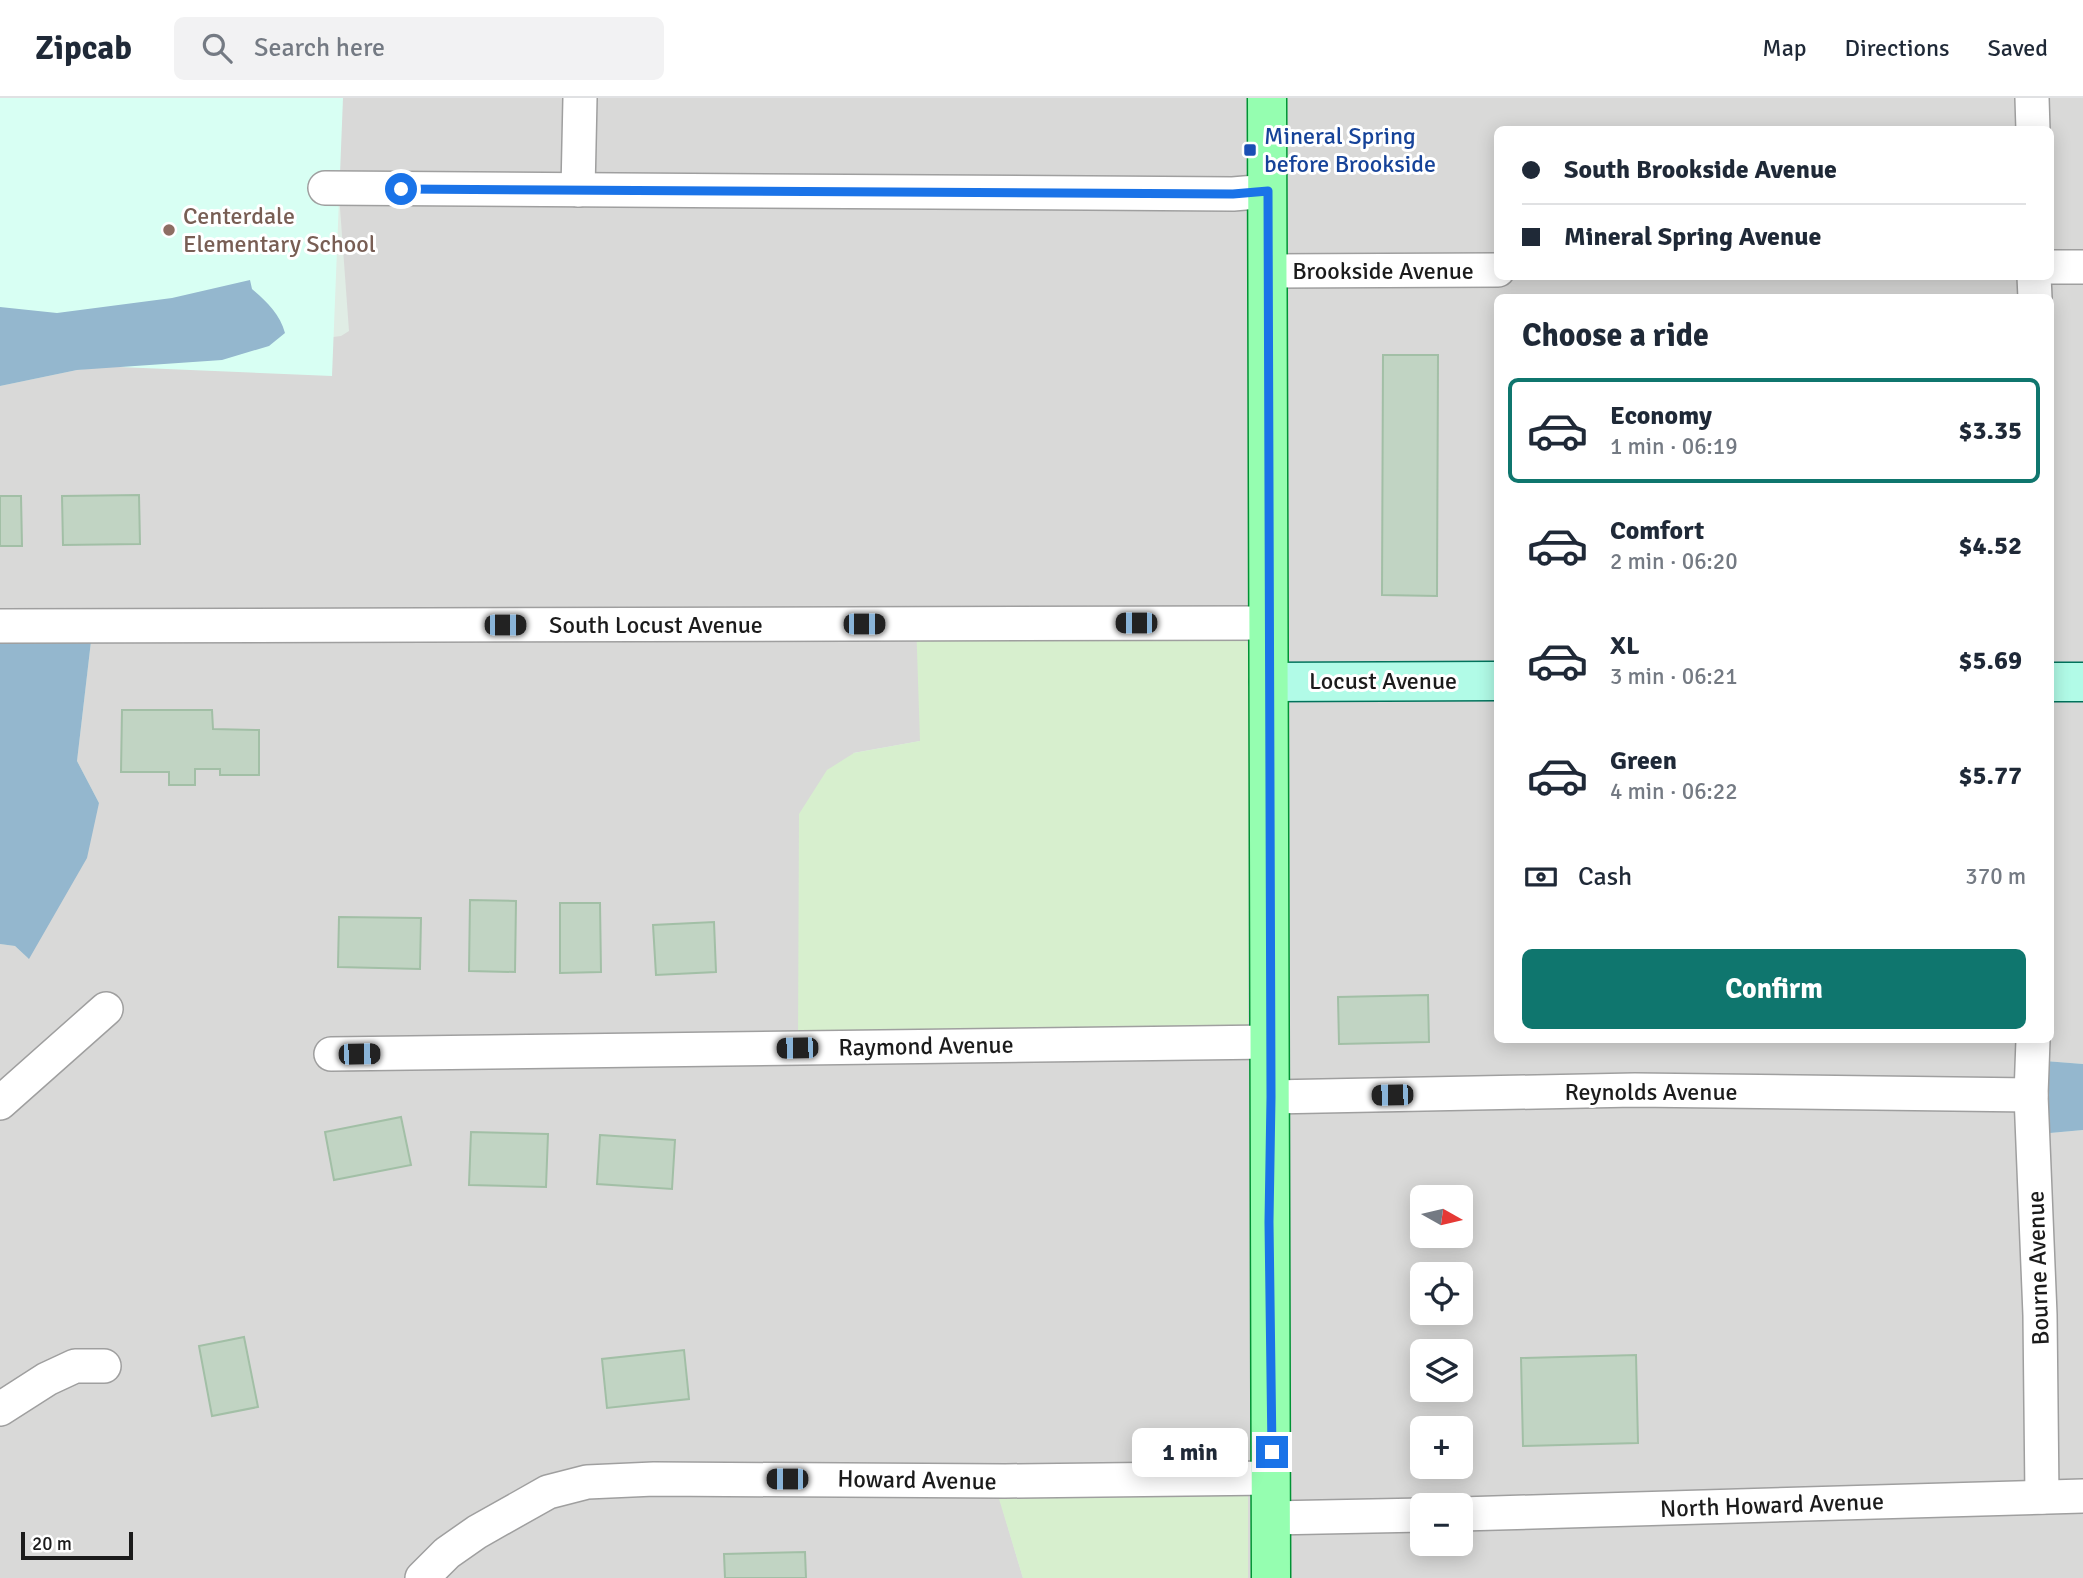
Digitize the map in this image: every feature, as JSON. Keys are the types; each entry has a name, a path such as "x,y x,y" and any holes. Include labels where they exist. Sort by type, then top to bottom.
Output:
{"main road":[{"path":"1267,98 1271,1578"}],"street":[{"path":"578,190 580,98"},
{"path":"2032,98 2033,126"},
{"path":"325,188 1233,194 1268,191"},
{"path":"2054,267 2083,267"},
{"name":"Brookside Avenue","path":"1268,271 1494,270"},
{"name":"South Locust Avenue","path":"0,626 1269,623"},
{"name":"Locust Avenue","path":"1269,682 1494,681"},
{"path":"2054,682 2083,681"},
{"path":"0,1103 106,1009"},
{"name":"Raymond Avenue","path":"331,1054 1270,1042"},
{"name":"Bourne Avenue","path":"2033,1043 2031,1096 2040,1315 2042,1497"},
{"name":"Reynolds Avenue","path":"1271,1097 1635,1090 2031,1096"},
{"path":"0,1409 47,1379 75,1366 104,1366"},
{"name":"Howard Avenue","path":"422,1578 447,1553 477,1532 548,1492 587,1482 667,1479 1018,1481 1272,1478"},
{"name":"North Howard Avenue","path":"1473,1514 2083,1496"},
{"path":"1271,1518 1410,1514"}],"shaded area":[{"name":"Centerdale Elementary School","path":"0,98 343,98 332,376 0,362"},
{"path":"336,98 2083,98 2083,1064 2032,1060 2039,1134 2083,1130 2083,1578 1248,1578 1247,1473 991,1470 1023,1578 0,1578 0,944 15,946 28,958 99,803 77,761 93,624 0,616 0,386 77,370 341,336 349,331 336,153","holes":["1246,622 1249,674 1248,1033 853,753 920,741"]},
{"path":"250,280 252,289 268,304 283,326 285,333 269,346 222,360 77,370 0,386 0,307 57,313 172,298"},
{"path":"0,616 93,624 77,761 99,803 87,858 29,959 15,946 0,944"},
{"path":"916,620 1246,622 1249,674 1248,1033 798,1040 799,814 827,770 854,753 920,741"},
{"path":"2032,1060 2083,1064 2083,1130 2039,1134"},
{"path":"990,1469 1248,1473 1248,1578 1023,1578"}],"building":[{"path":"1383,355 1438,355 1437,596 1382,595"},
{"path":"139,495 140,544 63,545 62,496"},
{"path":"0,496 21,496 22,546 0,546"},
{"path":"122,710 212,710 213,729 259,730 259,775 220,775 220,769 195,769 195,785 169,785 169,772 121,772"},
{"path":"470,900 516,901 515,972 469,971"},
{"path":"560,903 600,903 601,972 560,973"},
{"path":"339,917 421,918 420,969 338,967"},
{"path":"714,922 716,972 656,975 653,925"},
{"path":"1428,995 1429,1042 1339,1044 1338,997"},
{"path":"401,1117 411,1165 334,1180 325,1132"},
{"path":"471,1132 548,1134 546,1187 469,1185"},
{"path":"600,1135 675,1140 672,1189 597,1184"},
{"path":"244,1337 258,1407 212,1416 199,1346"},
{"path":"684,1350 689,1399 607,1408 602,1359"},
{"path":"1636,1355 1638,1443 1523,1446 1521,1358"},
{"path":"805,1552 806,1578 725,1578 724,1554"}],"place":[{"name":"Mineral Spring before Brookside","path":"1250,150"},
{"name":"Centerdale Elementary School","path":"169,230"}],"route":[{"path":"401,189 1233,194 1268,191 1271,1097 1269,1222 1272,1452"}]}
